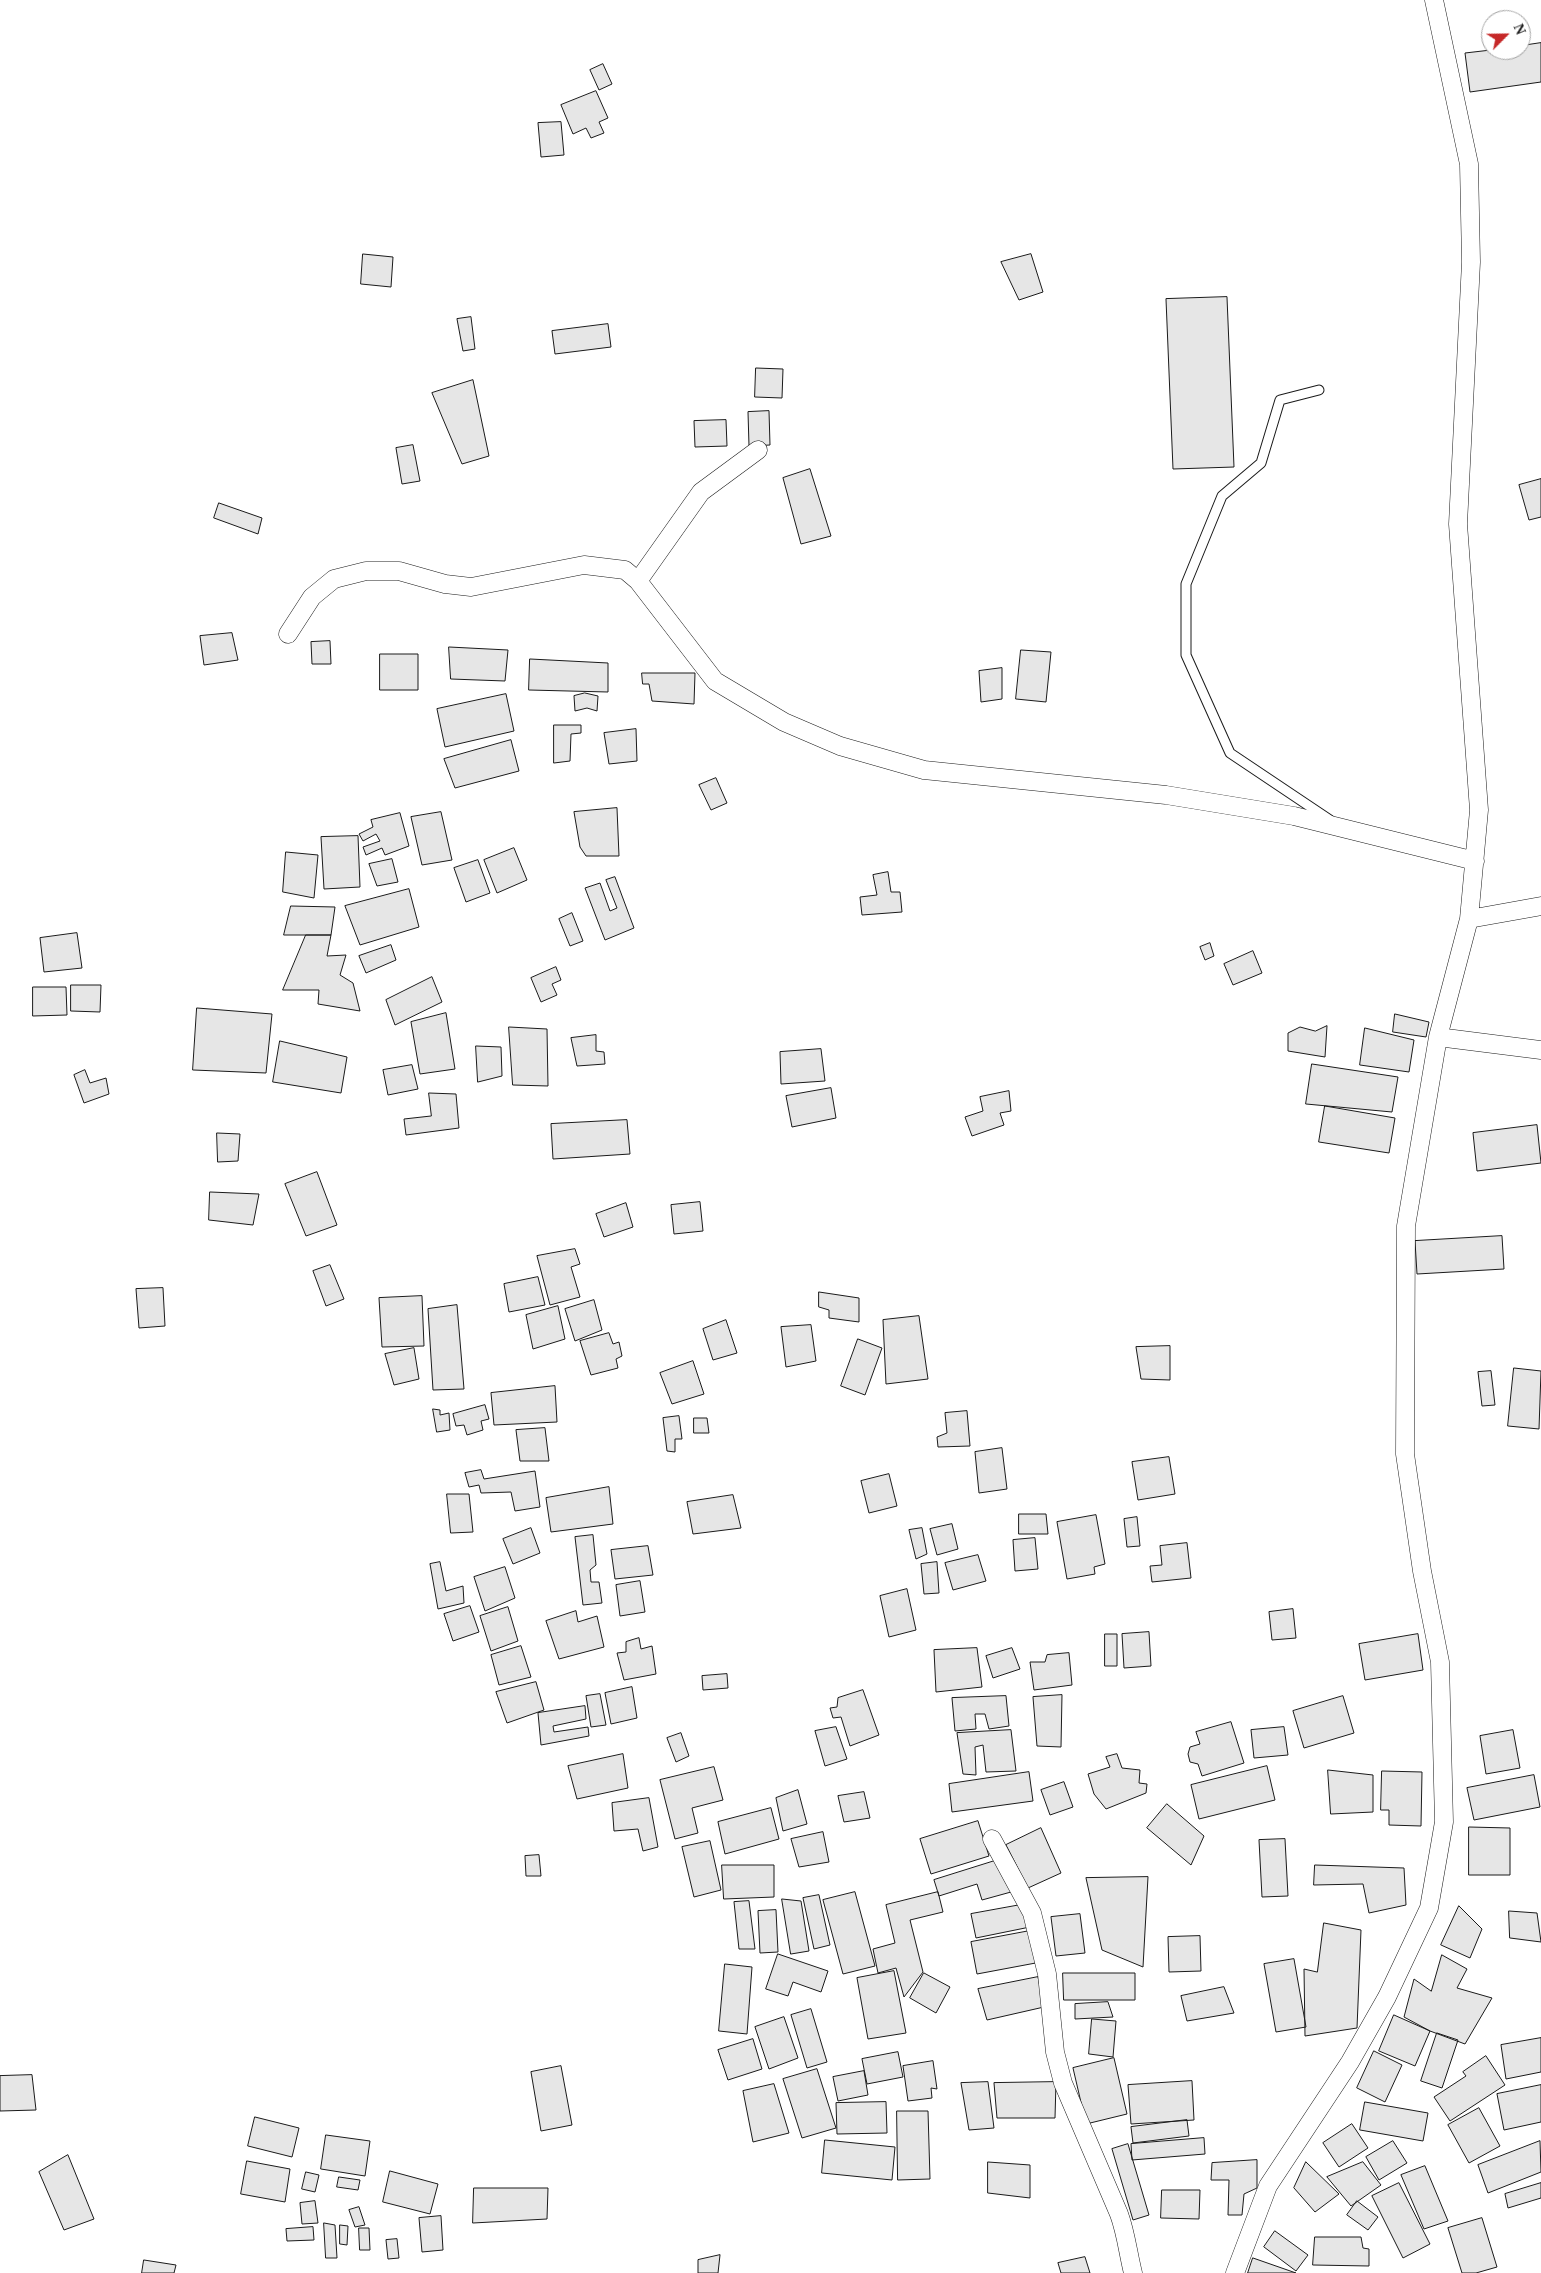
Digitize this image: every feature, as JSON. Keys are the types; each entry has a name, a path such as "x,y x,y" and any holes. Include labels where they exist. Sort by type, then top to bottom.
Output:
{"street":[{"path":"1235,2273 1268,2186 1355,2054 1387,1997 1429,1908 1444,1822 1440,1662 1422,1571 1405,1454 1406,1226 1438,1037 1469,919 1480,810 1458,524 1471,262 1469,164 1434,0"},
{"path":"638,581 701,492 758,450"},
{"path":"288,634 312,597 334,580 366,571 399,572 445,584 471,587 584,565 625,570 638,581 715,681 784,722 840,746 924,770 1166,795 1294,816 1475,861"},
{"path":"1469,919 1541,906"},
{"path":"1438,1037 1541,1050"},
{"path":"992,1839 1032,1913 1047,1974 1055,2052 1063,2083 1119,2214 1125,2231 1134,2273"}],"lane":[{"path":"1319,390 1280,400 1261,463 1222,496 1186,584 1186,655 1230,753 1343,828"}],"building":[{"path":"1541,43 1541,82 1470,92 1465,53 1481,51 1481,60 1531,60 1531,44"},
{"path":"603,64 612,84 599,90 590,70"},
{"path":"596,91 608,118 599,122 604,133 591,138 586,128 573,134 561,105"},
{"path":"561,122 564,155 541,157 538,123"},
{"path":"363,254 393,257 391,287 361,284"},
{"path":"1031,254 1043,292 1019,300 1001,262"},
{"path":"1227,297 1234,467 1173,469 1166,299"},
{"path":"471,317 475,349 463,351 457,319"},
{"path":"608,324 611,347 555,354 552,331"},
{"path":"756,368 783,369 782,398 755,397"},
{"path":"473,380 489,456 462,464 432,393"},
{"path":"769,411 770,445 749,446 748,412"},
{"path":"726,420 727,446 695,447 694,421"},
{"path":"413,445 420,481 402,484 396,448"},
{"path":"810,469 831,536 801,544 783,478"},
{"path":"1541,479 1541,517 1529,520 1519,485"},
{"path":"219,503 262,518 258,534 214,518"},
{"path":"232,633 238,660 204,665 200,636"},
{"path":"330,641 331,664 312,664 311,642"},
{"path":"449,647 508,650 505,681 451,679"},
{"path":"1021,650 1051,652 1046,702 1016,699"},
{"path":"380,654 418,654 418,690 380,690"},
{"path":"530,659 608,663 608,692 529,690"},
{"path":"1002,668 1002,699 981,702 979,671"},
{"path":"642,673 695,673 694,704 652,701 649,684 643,684"},
{"path":"585,693 598,696 597,711 587,708 575,711 574,696"},
{"path":"506,694 514,731 445,747 437,709"},
{"path":"554,725 581,725 581,733 571,734 570,761 554,763"},
{"path":"636,729 637,761 609,764 604,733"},
{"path":"511,740 519,771 455,788 444,759"},
{"path":"716,778 727,803 711,810 699,785"},
{"path":"617,808 619,856 586,856 580,847 574,812"},
{"path":"441,812 452,860 422,865 411,817"},
{"path":"400,813 409,846 385,855 382,848 366,855 363,847 380,841 376,834 363,841 359,834 373,827 371,820"},
{"path":"358,836 360,887 324,889 321,837"},
{"path":"514,848 527,880 497,893 484,860"},
{"path":"286,852 318,855 314,898 283,892"},
{"path":"392,859 398,882 377,886 369,864"},
{"path":"478,860 490,893 466,902 454,868"},
{"path":"888,872 891,892 900,892 902,912 862,915 860,897 877,895 873,875"},
{"path":"615,877 634,928 605,940 585,888 600,883 610,911 617,908 606,880"},
{"path":"409,889 419,927 360,945 345,906"},
{"path":"291,906 335,907 331,935 284,935"},
{"path":"572,913 583,941 570,946 559,919"},
{"path":"77,933 82,968 44,972 40,938"},
{"path":"306,935 331,935 327,956 346,955 340,975 353,983 360,1011 318,1004 319,990 283,990"},
{"path":"1210,943 1214,956 1205,960 1200,947"},
{"path":"391,945 396,960 366,973 359,956"},
{"path":"1253,951 1262,973 1233,985 1224,964"},
{"path":"556,967 561,980 552,984 557,995 541,1002 531,978"},
{"path":"432,977 442,1002 395,1025 386,1000"},
{"path":"71,985 101,985 100,1012 71,1011"},
{"path":"33,987 66,987 67,1015 33,1016"},
{"path":"197,1008 272,1014 266,1073 193,1070"},
{"path":"446,1013 455,1069 420,1074 411,1022"},
{"path":"1395,1014 1429,1022 1426,1037 1393,1032"},
{"path":"1327,1026 1325,1057 1288,1051 1288,1033 1300,1027 1315,1031"},
{"path":"509,1027 547,1029 548,1086 513,1085"},
{"path":"1365,1028 1414,1040 1409,1072 1360,1065"},
{"path":"596,1035 596,1051 604,1052 605,1064 577,1066 571,1038"},
{"path":"280,1041 347,1057 341,1093 273,1082"},
{"path":"476,1046 501,1047 502,1076 478,1082"},
{"path":"821,1049 825,1081 781,1084 780,1052"},
{"path":"1312,1064 1398,1077 1392,1112 1306,1104"},
{"path":"412,1065 418,1089 388,1095 383,1070"},
{"path":"85,1070 90,1083 106,1078 109,1094 84,1103 74,1075"},
{"path":"831,1088 836,1118 792,1127 786,1096"},
{"path":"1009,1091 1011,1111 1000,1113 1004,1125 972,1136 965,1117 983,1111 980,1097"},
{"path":"429,1093 456,1094 459,1128 406,1135 404,1119 431,1116"},
{"path":"1325,1106 1395,1118 1389,1153 1319,1142"},
{"path":"627,1120 630,1154 553,1159 551,1124"},
{"path":"1537,1125 1541,1163 1477,1171 1473,1133"},
{"path":"217,1133 240,1134 238,1161 218,1162"},
{"path":"317,1172 337,1225 306,1236 285,1184"},
{"path":"210,1192 259,1194 253,1225 209,1220"},
{"path":"700,1202 703,1231 674,1234 671,1205"},
{"path":"626,1203 633,1227 604,1237 596,1214"},
{"path":"1502,1236 1504,1269 1417,1274 1415,1241"},
{"path":"575,1249 580,1264 571,1267 580,1297 550,1305 537,1256"},
{"path":"330,1265 344,1299 326,1306 313,1271"},
{"path":"538,1277 545,1305 509,1312 504,1284"},
{"path":"163,1288 165,1326 139,1328 136,1289"},
{"path":"819,1292 859,1298 859,1322 829,1318 829,1310 819,1307"},
{"path":"422,1296 424,1346 382,1347 379,1298"},
{"path":"594,1300 602,1330 575,1341 565,1309"},
{"path":"457,1305 464,1389 433,1390 428,1309"},
{"path":"558,1306 565,1339 533,1349 526,1315"},
{"path":"919,1316 928,1379 886,1384 883,1320"},
{"path":"726,1320 737,1353 713,1360 703,1329"},
{"path":"811,1325 816,1361 786,1367 781,1327"},
{"path":"609,1333 613,1344 619,1342 622,1356 616,1359 618,1368 591,1375 580,1341"},
{"path":"858,1339 882,1348 865,1395 841,1386"},
{"path":"1170,1346 1170,1380 1141,1379 1136,1347"},
{"path":"414,1348 419,1379 394,1385 385,1354"},
{"path":"693,1361 704,1394 672,1404 660,1373"},
{"path":"1514,1368 1541,1371 1539,1429 1508,1426"},
{"path":"1491,1371 1495,1405 1482,1406 1478,1372"},
{"path":"555,1386 557,1422 494,1425 491,1393"},
{"path":"485,1405 489,1419 481,1421 483,1430 467,1435 464,1425 456,1426 453,1414"},
{"path":"433,1409 440,1410 440,1415 449,1413 450,1430 437,1432"},
{"path":"967,1411 970,1446 938,1447 937,1437 947,1433 945,1413"},
{"path":"679,1416 682,1439 675,1439 675,1452 667,1451 663,1418"},
{"path":"694,1418 707,1418 709,1433 694,1433"},
{"path":"545,1428 549,1461 520,1461 516,1430"},
{"path":"1002,1448 1007,1489 979,1493 975,1452"},
{"path":"1169,1457 1175,1494 1138,1500 1132,1462"},
{"path":"481,1470 484,1479 535,1471 540,1507 515,1511 511,1492 481,1493 479,1485 469,1487 465,1473"},
{"path":"889,1474 897,1506 869,1513 861,1481"},
{"path":"609,1487 613,1524 551,1532 546,1498"},
{"path":"447,1494 469,1494 473,1532 451,1533"},
{"path":"733,1495 741,1528 693,1534 687,1502"},
{"path":"1019,1514 1046,1514 1048,1534 1019,1534"},
{"path":"1096,1515 1105,1564 1094,1567 1095,1574 1067,1579 1057,1522"},
{"path":"1137,1517 1140,1546 1127,1547 1124,1519"},
{"path":"952,1524 958,1549 937,1555 930,1529"},
{"path":"531,1528 540,1553 513,1564 503,1539"},
{"path":"922,1528 927,1554 916,1559 909,1530"},
{"path":"593,1535 596,1565 590,1570 591,1582 599,1582 602,1603 583,1605 575,1537"},
{"path":"1035,1538 1038,1569 1015,1571 1013,1540"},
{"path":"1187,1543 1191,1578 1152,1582 1150,1566 1162,1565 1160,1546"},
{"path":"648,1546 653,1575 615,1579 611,1550"},
{"path":"978,1555 986,1581 953,1590 945,1563"},
{"path":"440,1562 446,1591 463,1586 464,1603 438,1609 430,1564"},
{"path":"937,1562 939,1593 924,1594 921,1564"},
{"path":"505,1567 515,1598 485,1611 474,1577"},
{"path":"640,1581 645,1612 620,1616 616,1585"},
{"path":"907,1589 916,1630 889,1637 880,1596"},
{"path":"470,1606 479,1632 453,1641 444,1614"},
{"path":"508,1607 518,1641 491,1651 480,1616"},
{"path":"1293,1609 1296,1638 1272,1640 1269,1612"},
{"path":"576,1611 578,1622 597,1616 604,1647 559,1659 546,1621"},
{"path":"1149,1632 1151,1666 1124,1668 1122,1634"},
{"path":"1105,1634 1117,1634 1117,1666 1105,1666"},
{"path":"1418,1634 1423,1670 1365,1680 1359,1644"},
{"path":"639,1638 641,1649 652,1646 656,1674 624,1680 617,1653 626,1652 626,1642"},
{"path":"521,1646 531,1677 499,1685 491,1655"},
{"path":"977,1648 982,1687 936,1692 934,1650"},
{"path":"1012,1648 1020,1669 993,1678 986,1656"},
{"path":"1069,1653 1072,1685 1034,1690 1030,1662 1045,1662 1047,1655"},
{"path":"727,1674 728,1688 703,1690 702,1676"},
{"path":"536,1682 544,1710 507,1723 496,1692"},
{"path":"632,1687 637,1718 611,1724 605,1693"},
{"path":"863,1690 879,1735 850,1746 841,1717 833,1718 830,1708 837,1707 838,1698"},
{"path":"600,1694 606,1725 591,1727 586,1696"},
{"path":"1062,1695 1061,1747 1037,1746 1033,1697"},
{"path":"1006,1696 1009,1726 989,1729 985,1714 975,1714 976,1729 955,1731 952,1698"},
{"path":"1343,1696 1354,1733 1304,1748 1293,1711"},
{"path":"585,1706 586,1719 553,1726 554,1732 588,1727 589,1736 541,1745 538,1713"},
{"path":"1231,1722 1244,1763 1202,1776 1198,1764 1190,1762 1188,1754 1190,1747 1200,1744 1196,1732"},
{"path":"836,1727 847,1759 825,1766 815,1731"},
{"path":"1284,1727 1288,1755 1254,1758 1251,1730"},
{"path":"1011,1730 1016,1771 986,1772 983,1745 975,1747 976,1775 963,1774 957,1733"},
{"path":"1513,1730 1520,1768 1486,1774 1480,1736"},
{"path":"681,1733 689,1756 676,1762 667,1738"},
{"path":"623,1754 628,1788 577,1799 568,1766"},
{"path":"1117,1754 1122,1768 1140,1770 1139,1783 1147,1784 1146,1793 1106,1809 1094,1794 1088,1774 1110,1767 1106,1757"},
{"path":"1267,1766 1275,1800 1199,1819 1191,1785"},
{"path":"714,1767 723,1800 692,1808 698,1833 675,1839 660,1780"},
{"path":"1328,1770 1373,1775 1373,1812 1331,1814"},
{"path":"1382,1771 1422,1772 1421,1826 1389,1825 1389,1810 1381,1810"},
{"path":"1029,1772 1033,1801 952,1812 949,1784"},
{"path":"1534,1775 1540,1807 1474,1820 1467,1788"},
{"path":"1064,1782 1073,1807 1050,1815 1041,1790"},
{"path":"798,1790 807,1824 783,1831 776,1798"},
{"path":"864,1792 870,1818 844,1822 838,1796"},
{"path":"649,1798 658,1847 643,1851 638,1829 614,1831 612,1803"},
{"path":"1167,1804 1204,1836 1191,1865 1147,1828"},
{"path":"771,1808 779,1839 725,1854 718,1822"},
{"path":"978,1821 989,1856 931,1874 920,1839"},
{"path":"1469,1827 1510,1828 1510,1875 1469,1875"},
{"path":"1041,1828 1061,1873 1028,1888 1006,1845"},
{"path":"823,1832 829,1862 799,1867 791,1839"},
{"path":"1285,1839 1288,1896 1262,1897 1259,1840"},
{"path":"710,1841 721,1890 694,1897 682,1847"},
{"path":"539,1855 541,1876 526,1876 525,1856"},
{"path":"1001,1859 1011,1892 982,1900 977,1884 939,1896 934,1880"},
{"path":"722,1865 774,1865 774,1897 724,1899"},
{"path":"1315,1865 1404,1868 1406,1905 1369,1913 1363,1884 1314,1885"},
{"path":"1148,1877 1143,1967 1102,1950 1086,1878"},
{"path":"855,1892 875,1966 843,1974 823,1900"},
{"path":"938,1892 943,1912 910,1920 923,1972 904,1997 896,1968 878,1973 873,1949 895,1943 886,1905"},
{"path":"819,1895 830,1945 814,1949 803,1898"},
{"path":"782,1899 801,1901 809,1951 791,1954"},
{"path":"749,1901 755,1949 739,1949 734,1902"},
{"path":"1026,1904 1030,1927 976,1938 971,1914"},
{"path":"1459,1906 1482,1929 1470,1958 1441,1945"},
{"path":"776,1910 778,1952 760,1953 758,1911"},
{"path":"1509,1911 1537,1913 1541,1942 1510,1938"},
{"path":"1080,1914 1085,1953 1056,1956 1051,1917"},
{"path":"1324,1923 1361,1930 1357,2028 1305,2036 1304,1969 1317,1972"},
{"path":"1035,1930 1041,1962 977,1974 971,1942"},
{"path":"1200,1936 1201,1971 1169,1972 1168,1937"},
{"path":"778,1954 828,1971 821,1992 793,1982 788,1996 766,1989"},
{"path":"1442,1955 1467,1969 1457,1988 1492,1998 1465,2044 1430,2031 1404,2017 1414,1979 1431,1991"},
{"path":"1294,1959 1306,2027 1276,2032 1264,1964"},
{"path":"725,1964 752,1967 747,2034 719,2031"},
{"path":"894,1971 906,2033 868,2039 857,1978"},
{"path":"924,1973 950,1987 936,2013 910,1998"},
{"path":"1063,1973 1135,1973 1135,2000 1064,2000"},
{"path":"1038,1977 1044,2007 987,2020 978,1989"},
{"path":"1224,1987 1234,2013 1187,2021 1181,1996"},
{"path":"1108,2002 1113,2017 1075,2019 1075,2004"},
{"path":"811,2009 827,2062 807,2068 791,2015"},
{"path":"1394,2015 1430,2031 1415,2066 1379,2051"},
{"path":"784,2017 798,2058 769,2069 755,2027"},
{"path":"1092,2019 1116,2021 1113,2057 1089,2054"},
{"path":"1437,2033 1458,2040 1442,2088 1421,2081"},
{"path":"1541,2038 1541,2072 1506,2079 1501,2045"},
{"path":"753,2039 762,2069 728,2080 718,2050"},
{"path":"1374,2051 1402,2065 1385,2102 1357,2088"},
{"path":"898,2052 903,2077 867,2084 862,2059"},
{"path":"1486,2056 1505,2085 1450,2121 1434,2097 1466,2076 1463,2072"},
{"path":"1114,2058 1127,2114 1086,2124 1073,2068"},
{"path":"933,2061 937,2089 931,2088 932,2098 908,2101 903,2066"},
{"path":"561,2066 572,2125 541,2131 531,2072"},
{"path":"817,2069 836,2128 802,2138 783,2079"},
{"path":"864,2071 868,2095 838,2101 833,2077"},
{"path":"32,2075 36,2110 0,2111 0,2076"},
{"path":"1192,2081 1194,2120 1131,2124 1128,2085"},
{"path":"988,2082 994,2128 969,2130 961,2083"},
{"path":"1056,2082 1055,2118 997,2118 994,2083"},
{"path":"774,2084 789,2133 753,2142 743,2091"},
{"path":"1541,2085 1541,2122 1504,2130 1497,2094"},
{"path":"886,2102 887,2133 837,2134 836,2103"},
{"path":"1365,2102 1428,2113 1423,2141 1360,2130"},
{"path":"1479,2108 1500,2146 1469,2163 1448,2125"},
{"path":"897,2111 928,2111 930,2179 898,2180"},
{"path":"255,2117 299,2128 292,2157 248,2146"},
{"path":"1187,2120 1189,2136 1133,2143 1131,2127"},
{"path":"1352,2124 1368,2148 1339,2167 1323,2143"},
{"path":"326,2135 370,2141 365,2176 321,2169"},
{"path":"1204,2138 1205,2154 1132,2160 1131,2144"},
{"path":"825,2140 895,2147 892,2180 822,2173"},
{"path":"1393,2141 1407,2163 1379,2180 1366,2157"},
{"path":"1540,2141 1541,2172 1488,2193 1478,2165"},
{"path":"1128,2144 1149,2215 1133,2220 1112,2149"},
{"path":"68,2155 94,2219 64,2230 39,2172"},
{"path":"1257,2160 1257,2188 1244,2194 1242,2215 1228,2215 1229,2180 1211,2180 1212,2163"},
{"path":"247,2161 290,2169 285,2202 241,2194"},
{"path":"988,2162 1030,2165 1030,2198 988,2193"},
{"path":"1306,2162 1339,2194 1315,2212 1294,2188"},
{"path":"1363,2162 1381,2185 1351,2206 1327,2177"},
{"path":"1425,2166 1448,2221 1424,2229 1401,2175"},
{"path":"390,2171 438,2184 430,2214 383,2202"},
{"path":"306,2172 319,2175 315,2192 302,2189"},
{"path":"339,2177 360,2180 358,2190 337,2187"},
{"path":"1399,2183 1430,2244 1403,2258 1372,2196"},
{"path":"1541,2183 1541,2198 1508,2208 1505,2194"},
{"path":"474,2188 548,2188 547,2219 473,2223"},
{"path":"1162,2190 1200,2190 1199,2219 1161,2218"},
{"path":"315,2201 318,2223 302,2224 300,2203"},
{"path":"1357,2201 1378,2217 1368,2230 1347,2215"},
{"path":"359,2207 365,2225 355,2227 349,2210"},
{"path":"441,2216 443,2250 422,2252 419,2218"},
{"path":"1482,2218 1497,2267 1476,2273 1462,2273 1448,2228"},
{"path":"324,2223 335,2225 337,2258 326,2258"},
{"path":"340,2225 348,2226 347,2245 340,2244"},
{"path":"313,2227 314,2240 287,2241 286,2229"},
{"path":"359,2228 369,2228 370,2250 360,2250"},
{"path":"1275,2231 1308,2255 1296,2271 1264,2247"},
{"path":"1315,2237 1361,2237 1363,2248 1369,2249 1369,2266 1313,2265"},
{"path":"397,2239 399,2258 388,2259 386,2240"},
{"path":"720,2255 718,2273 698,2273 698,2260"},
{"path":"1085,2257 1090,2273 1061,2273 1058,2263"},
{"path":"1253,2258 1296,2273 1248,2273"},
{"path":"144,2260 176,2265 174,2273 142,2273"}]}
